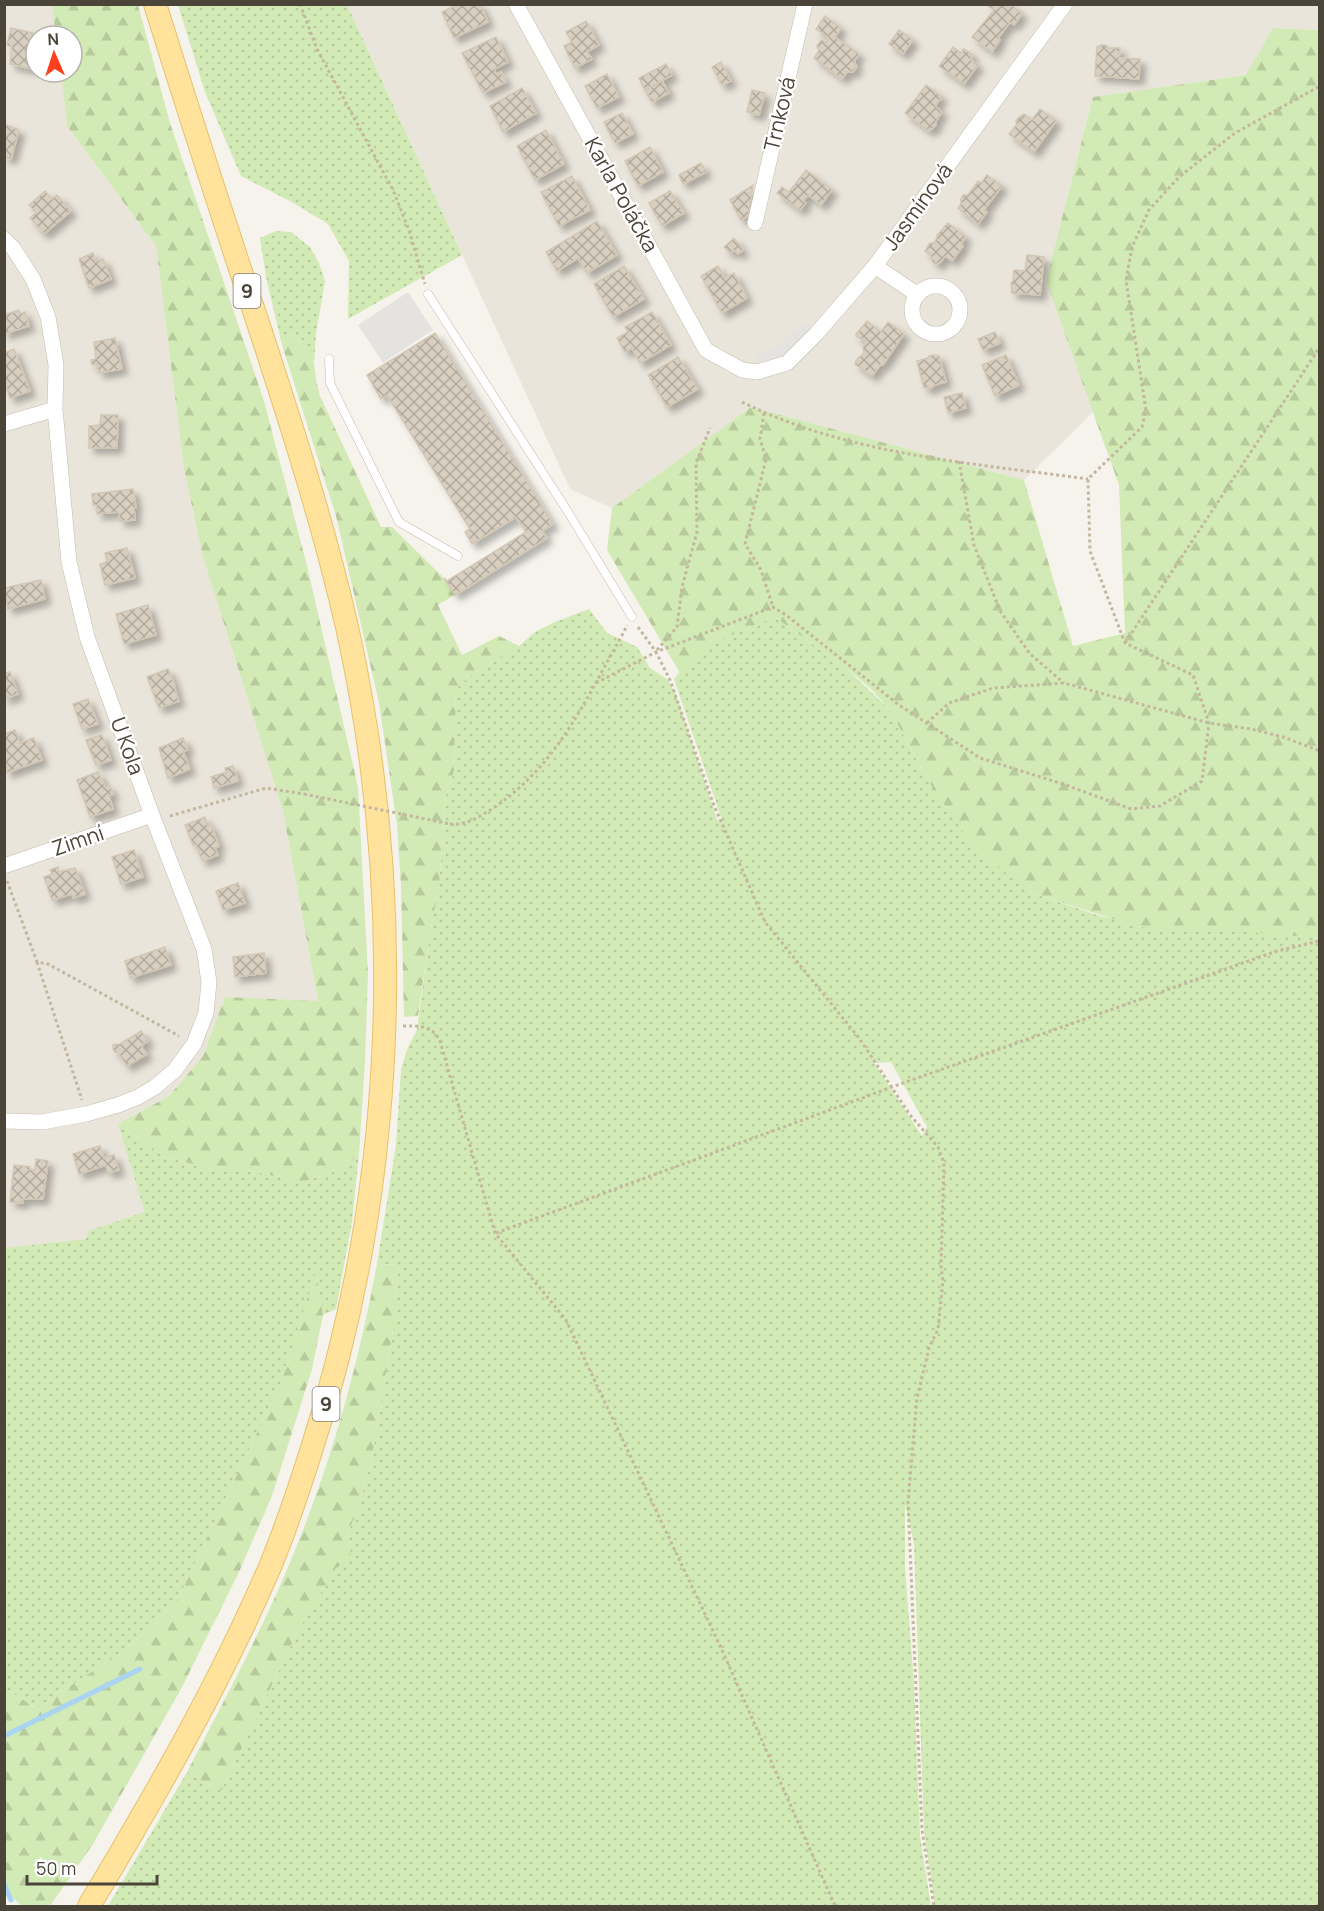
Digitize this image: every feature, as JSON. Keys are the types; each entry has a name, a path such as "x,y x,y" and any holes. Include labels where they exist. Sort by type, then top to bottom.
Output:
{"main road":[{"name":"9","path":"89,1906 174,1761 221,1674 273,1560 297,1497 335,1371 350,1312 362,1249 376,1145 384,1026 385,924 378,819 365,723 346,625 292,429 155,4"}],"street":[{"name":"Karla Poláčka","path":"516,4 706,350 742,370"},
{"name":"Trnková","path":"755,223 805,4"},
{"name":"Jasmínová","path":"742,370 757,372 787,363 816,334 875,266 1057,8"},
{"name":"U Kola","path":"4,239 13,248 33,279 48,317 56,365 55,409 69,562 87,637 204,949 209,982 206,1013 194,1044 175,1070 155,1087 128,1101 86,1114 42,1122 4,1121"},
{"path":"875,266 918,295"},
{"path":"4,424 55,409"},
{"name":"Zimní","path":"4,866 152,815"}],"lane":[{"path":"428,294 568,512 632,617"},
{"path":"329,358 330,383 399,522 458,556"}],"path":[{"path":"300,4 317,49 393,190 410,230 428,294"},
{"path":"764,413 760,440 766,459 746,544 761,570 773,607 899,705 980,758 1131,809 1160,806 1202,781 1209,723 1193,675 1125,643 1090,551 1088,479 1142,427 1146,411 1126,280 1132,247 1149,210 1179,177 1235,133 1320,86"},
{"path":"1125,643 1320,347"},
{"path":"742,402 809,430 891,452 1088,479"},
{"path":"656,652 677,627 682,587 697,532 696,463 710,428"},
{"path":"959,461 974,544 1000,611 1030,654 1064,683"},
{"path":"595,684 656,652 773,607"},
{"path":"152,815 161,819 266,788 450,824 460,825 469,822 505,800 550,757 565,736 632,617 656,652 670,680 713,803 765,922 859,1038 910,1115 938,1147 944,1163 941,1266 943,1281 938,1329 929,1348 917,1398 908,1502 922,1830 934,1906"},
{"path":"927,723 949,703 993,688 1064,683 1209,723 1273,734 1320,751"},
{"path":"4,875 86,1114"},
{"path":"495,1233 892,1087 1277,951 1320,940"},
{"path":"36,963 48,964 194,1044"},
{"path":"384,1026 421,1026 432,1030 436,1035 495,1233 566,1320 722,1650 834,1906"}],"shaded area":[{"path":"1319,4 1320,30 1273,28 1246,75 1093,97 1046,281 1093,412 1024,480 751,407 612,508 570,489 347,5"},
{"path":"4,5 52,5 54,24 24,24 24,84 62,84 67,126 156,246 184,469 203,557 283,811 318,1002 225,997 203,1056 169,1096 118,1124 146,1212 89,1231 86,1239 5,1248"},
{"path":"408,292 433,330 383,363 358,325"},
{"path":"806,324 816,334 787,363 757,372 757,355 772,349"}],"green space":[{"path":"52,5 138,5 170,123 264,401 307,566 358,787 368,974 359,1154 340,1170 302,1182 243,1169 212,1169 165,1157 118,1124 169,1096 203,1056 225,997 318,1001 283,811 203,557 184,469 156,246 67,126 62,84 84,84 84,24 54,24"},
{"path":"178,5 347,5 462,255 348,319 349,261 328,224 241,176 205,92"},
{"path":"1273,28 1320,30 1319,938 1138,927 1029,892 972,845 927,779 890,710 871,689 846,668 776,618 752,626 710,647 687,664 680,673 607,550 612,508 751,407 1024,480 1073,646 1125,633 1119,485 1046,281 1093,97 1246,75"},
{"path":"276,231 291,232 310,247 325,281 316,333 314,363 293,333 282,345 266,277 260,238"},
{"path":"293,333 314,363 320,396 381,527 392,527 447,581 455,595 438,605 462,655 499,636 519,646 470,676 456,689 454,771 446,796 439,885 418,1016 404,1017 401,885 397,825 379,703 336,516 282,345"},
{"path":"589,609 607,633 637,647 650,668 667,679 676,694 718,822 722,820 674,679 698,650 762,621 776,618 846,668 890,710 927,779 1029,892 1103,917 1319,938 1319,1906 935,1906 924,1831 914,1544 905,1504 905,1567 914,1685 920,1836 931,1906 108,1906 187,1772 221,1791 297,1633 351,1545 347,1535 357,1511 371,1463 394,1325 394,1299 399,1265 377,1264 396,1145 401,1069 408,1047 417,1030 439,885 446,796 454,771 456,688 470,676 519,646 535,632","holes":["891,1062 927,1127 922,1136 874,1063"]},
{"path":"118,1124 165,1157 212,1169 243,1169 302,1182 340,1170 359,1154 352,1222 336,1309 323,1315 316,1273 281,1382 179,1597 151,1627 122,1652 37,1708 5,1689 4,1248 86,1239 88,1231 145,1212"},
{"path":"377,1264 399,1265 394,1299 394,1325 371,1463 357,1511 347,1535 351,1545 350,1560 336,1568 297,1633 221,1791 187,1772 267,1614 305,1525 342,1414"},
{"path":"316,1271 323,1315 312,1369 272,1496 239,1572 181,1689 93,1844 50,1906 22,1906 5,1891 5,1689 37,1708 122,1652 151,1627 179,1597 281,1382"}],"building":[{"path":"458,4 480,4 488,22 454,38 442,12"},
{"path":"990,4 1010,4 1022,14 1014,25 1010,22 998,38 1000,40 992,52 972,37 994,10 988,6"},
{"path":"825,16 841,28 835,37 859,54 854,62 857,67 853,72 847,72 842,79 814,58 819,51 817,46 821,40 826,42 829,38 816,29"},
{"path":"586,21 599,45 587,52 592,59 575,68 564,46 572,42 566,32"},
{"path":"11,28 24,31 24,67 10,64 12,47 7,45"},
{"path":"899,30 913,40 903,54 889,44"},
{"path":"496,37 508,62 494,69 496,74 501,72 506,82 483,93 462,53"},
{"path":"1106,45 1108,48 1120,48 1119,58 1140,59 1139,79 1095,76 1097,47"},
{"path":"953,47 961,53 964,49 973,55 970,59 978,65 964,84 939,66"},
{"path":"721,62 731,81 722,85 712,67"},
{"path":"666,64 672,75 645,90 639,78"},
{"path":"607,74 619,97 597,108 585,86"},
{"path":"662,81 669,93 652,102 645,90"},
{"path":"926,85 942,97 935,106 942,112 936,125 929,131 905,113"},
{"path":"522,88 536,113 503,132 490,106"},
{"path":"752,90 765,93 759,115 747,112"},
{"path":"1040,109 1056,121 1034,152 1009,134 1017,124 1019,117 1024,114 1032,120"},
{"path":"622,113 633,134 615,143 604,122"},
{"path":"4,124 19,130 11,159 4,157"},
{"path":"546,130 564,164 535,180 517,146"},
{"path":"650,147 663,172 638,186 625,161"},
{"path":"701,163 706,172 683,184 679,175"},
{"path":"806,170 832,190 821,205 808,195 803,201 806,203 800,210 777,193 782,187 789,192"},
{"path":"987,175 1002,186 984,210 987,212 978,224 958,208 963,195 968,195 978,181 981,183"},
{"path":"572,176 590,210 559,226 541,192"},
{"path":"753,185 748,216 741,220 730,200"},
{"path":"45,191 52,199 57,195 71,211 44,234 30,218 36,213 29,205"},
{"path":"670,191 684,213 662,226 649,203"},
{"path":"597,221 617,255 587,273 578,258 557,271 546,252"},
{"path":"948,223 966,237 961,244 963,246 952,261 945,256 940,263 935,264 925,251 930,243 934,243 937,235"},
{"path":"734,238 743,250 738,254 734,250 730,253 724,247"},
{"path":"93,253 96,262 103,259 111,279 89,288 79,259"},
{"path":"1027,255 1044,257 1040,295 1012,293 1011,283 1014,270 1025,271"},
{"path":"624,266 644,299 613,317 594,284"},
{"path":"718,266 725,278 734,273 747,298 722,313 701,276"},
{"path":"19,310 20,314 25,312 29,326 4,334 4,315"},
{"path":"652,312 671,345 640,363 632,348 625,352 617,338 628,332 625,327"},
{"path":"867,321 881,332 888,322 904,334 883,365 881,364 872,376 855,364 864,353 865,344 865,341 856,334"},
{"path":"995,332 1000,343 983,350 978,339"},
{"path":"435,333 553,524 542,531 547,538 455,595 444,578 447,581 526,532 516,517 472,544 465,532 470,529 387,395 381,399 367,375"},
{"path":"115,338 122,369 99,373 97,364 92,365 91,360 96,359 94,342"},
{"path":"14,349 30,391 10,398 4,380 4,353"},
{"path":"933,355 939,356 946,382 930,389 924,388 917,361"},
{"path":"1006,355 1019,385 995,396 982,365"},
{"path":"678,357 698,389 667,407 648,375"},
{"path":"962,393 966,408 948,413 944,397"},
{"path":"101,415 118,415 117,448 89,448 89,426 100,425"},
{"path":"133,489 135,520 120,521 119,512 97,514 97,505 93,505 92,494"},
{"path":"127,548 135,578 105,585 100,564 107,562 105,553"},
{"path":"41,580 45,599 8,609 4,588"},
{"path":"148,605 156,635 124,644 116,614"},
{"path":"168,669 179,701 159,708 147,677"},
{"path":"10,672 18,694 4,699 4,674"},
{"path":"88,699 98,724 82,729 73,704"},
{"path":"15,730 20,743 34,738 42,760 6,773 4,734"},
{"path":"102,735 111,760 96,765 86,740"},
{"path":"183,738 188,750 183,751 190,769 168,778 159,748"},
{"path":"233,766 238,781 214,788 211,777 226,772 225,768"},
{"path":"98,772 106,788 110,786 113,794 109,796 113,809 90,817 77,780"},
{"path":"205,817 208,826 211,825 219,846 215,848 218,855 202,861 196,844 193,845 185,825"},
{"path":"134,850 143,877 121,884 112,857"},
{"path":"58,867 59,872 75,868 85,894 73,898 72,894 52,900 44,877 52,874 50,870"},
{"path":"238,883 245,903 223,910 216,891"},
{"path":"165,947 171,965 130,978 125,961"},
{"path":"264,953 266,973 235,977 233,957"},
{"path":"141,1031 148,1041 141,1046 147,1054 127,1066 113,1049 113,1045 120,1044"},
{"path":"100,1146 104,1158 114,1155 119,1170 108,1173 106,1165 79,1174 73,1154"},
{"path":"36,1159 48,1161 43,1199 23,1199 23,1203 10,1202 14,1165 35,1170"}],"waterway":[{"path":"4,1736 140,1669"},
{"path":"4,1884 11,1900"}]}
